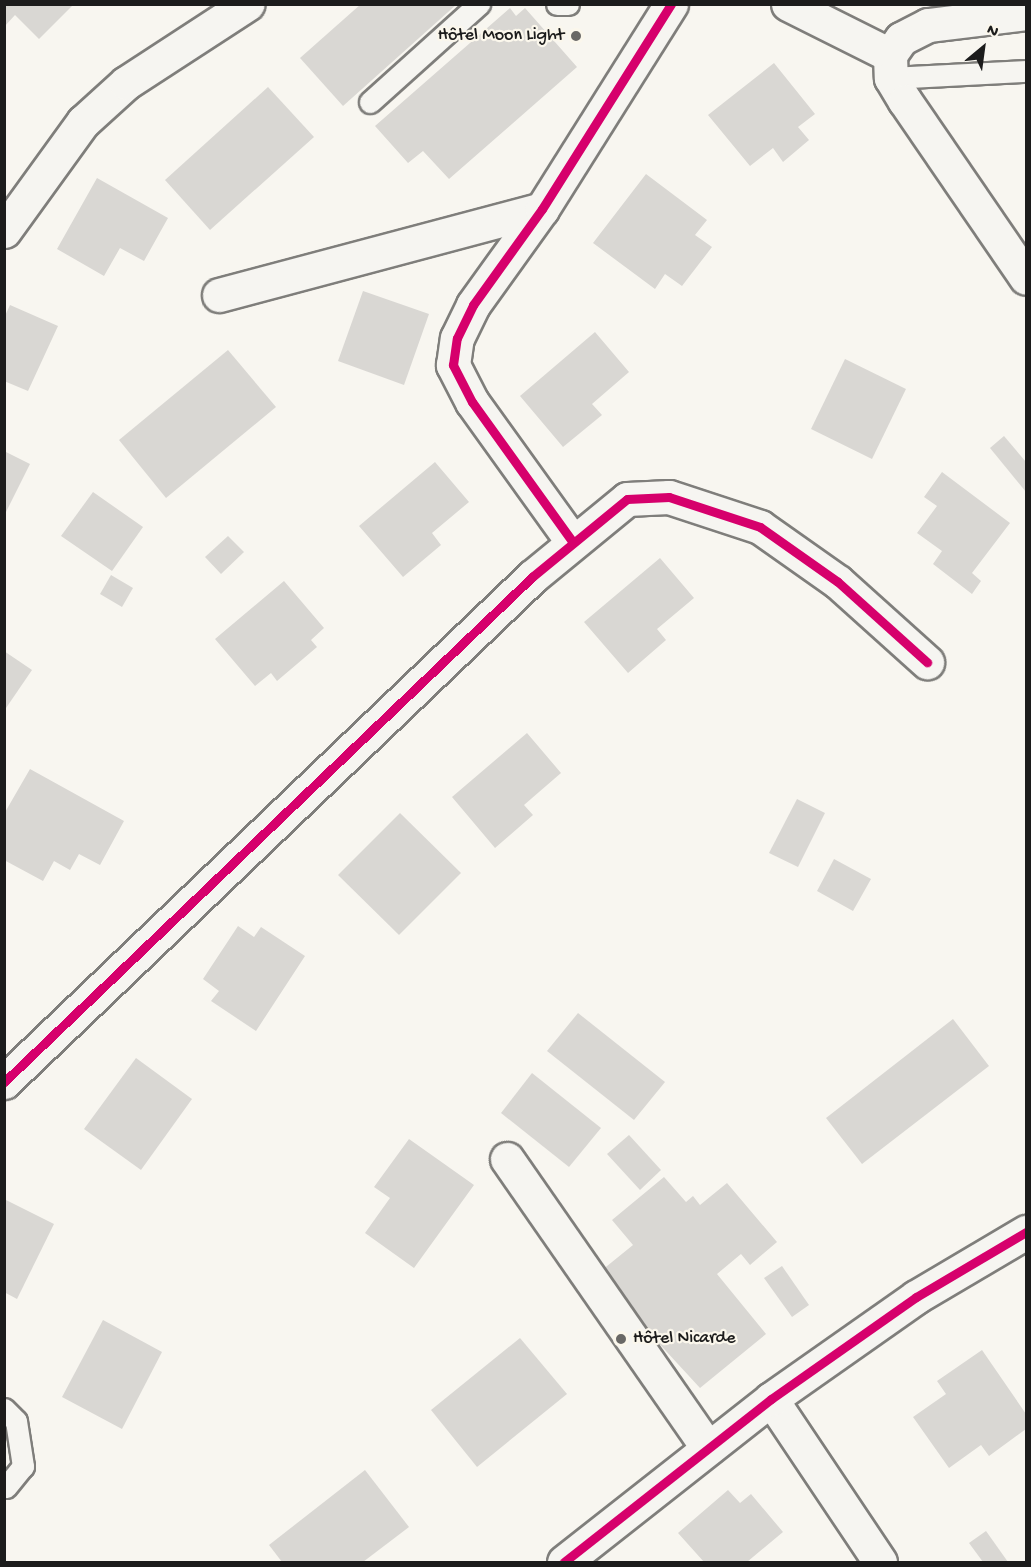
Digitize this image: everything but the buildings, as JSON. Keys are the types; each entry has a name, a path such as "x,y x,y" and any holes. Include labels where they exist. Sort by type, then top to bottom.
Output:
{"street":[{"path":"4,231 83,122 126,83 246,4"},
{"path":"572,541 472,402 453,365 457,338 473,304 542,209 671,4"},
{"path":"788,4 891,66 1026,278"},
{"path":"891,66 901,39 928,25 1026,13"},
{"path":"219,295 542,209"},
{"path":"4,1082 572,541 627,499 669,497 760,527 838,582 927,662"},
{"path":"507,1159 708,1448"},
{"path":"564,1563 771,1399 916,1297 1026,1232"},
{"path":"771,1399 880,1563"}],"lane":[{"path":"370,102 479,4"},
{"path":"557,4 568,4"},
{"path":"891,66 1026,71"},
{"path":"4,1409 16,1421 23,1466 6,1487"}],"cycle path":[{"path":"572,541 472,402 453,365 457,338 473,305 542,209 671,4"},
{"path":"4,1082 532,577 627,499 669,497 760,527 838,582 927,662"},
{"path":"564,1562 771,1399 916,1297 1026,1232"}],"place":[{"name":"Hôtel Moon Light","path":"576,36"},
{"name":"Hôtel Nicarde","path":"621,1339"}]}
